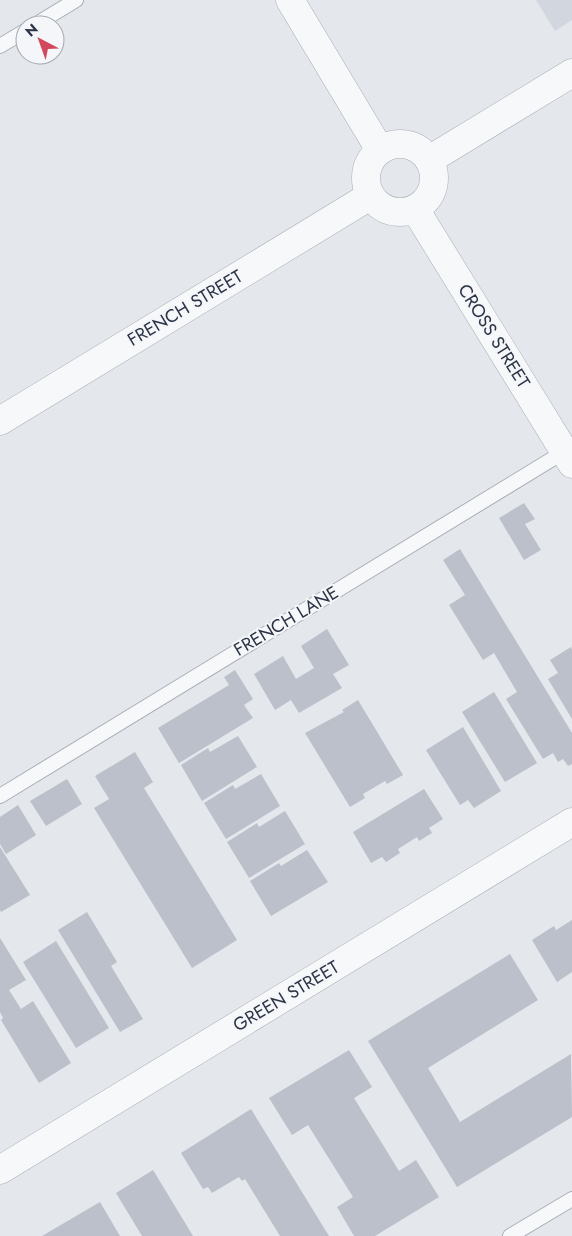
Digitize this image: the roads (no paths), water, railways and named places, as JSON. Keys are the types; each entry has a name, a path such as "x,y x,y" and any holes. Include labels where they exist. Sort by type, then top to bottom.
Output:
{"street":[{"path":"290,0 380,150"},
{"path":"429,160 572,73"},
{"path":"396,144 408,144 419,150 429,160 434,175 434,185 425,202 415,209 398,213 388,211 370,196 366,180 367,170 370,161 380,150 396,144"},
{"name":"FRENCH STREET","path":"0,421 370,196"},
{"name":"CROSS STREET","path":"415,209 570,454"},
{"name":"GREEN STREET","path":"0,1170 572,822"}],"lane":[{"path":"51,15 76,0"},
{"path":"0,46 15,37"},
{"name":"FRENCH LANE","path":"0,796 570,454"},
{"path":"510,1236 572,1199"}]}
